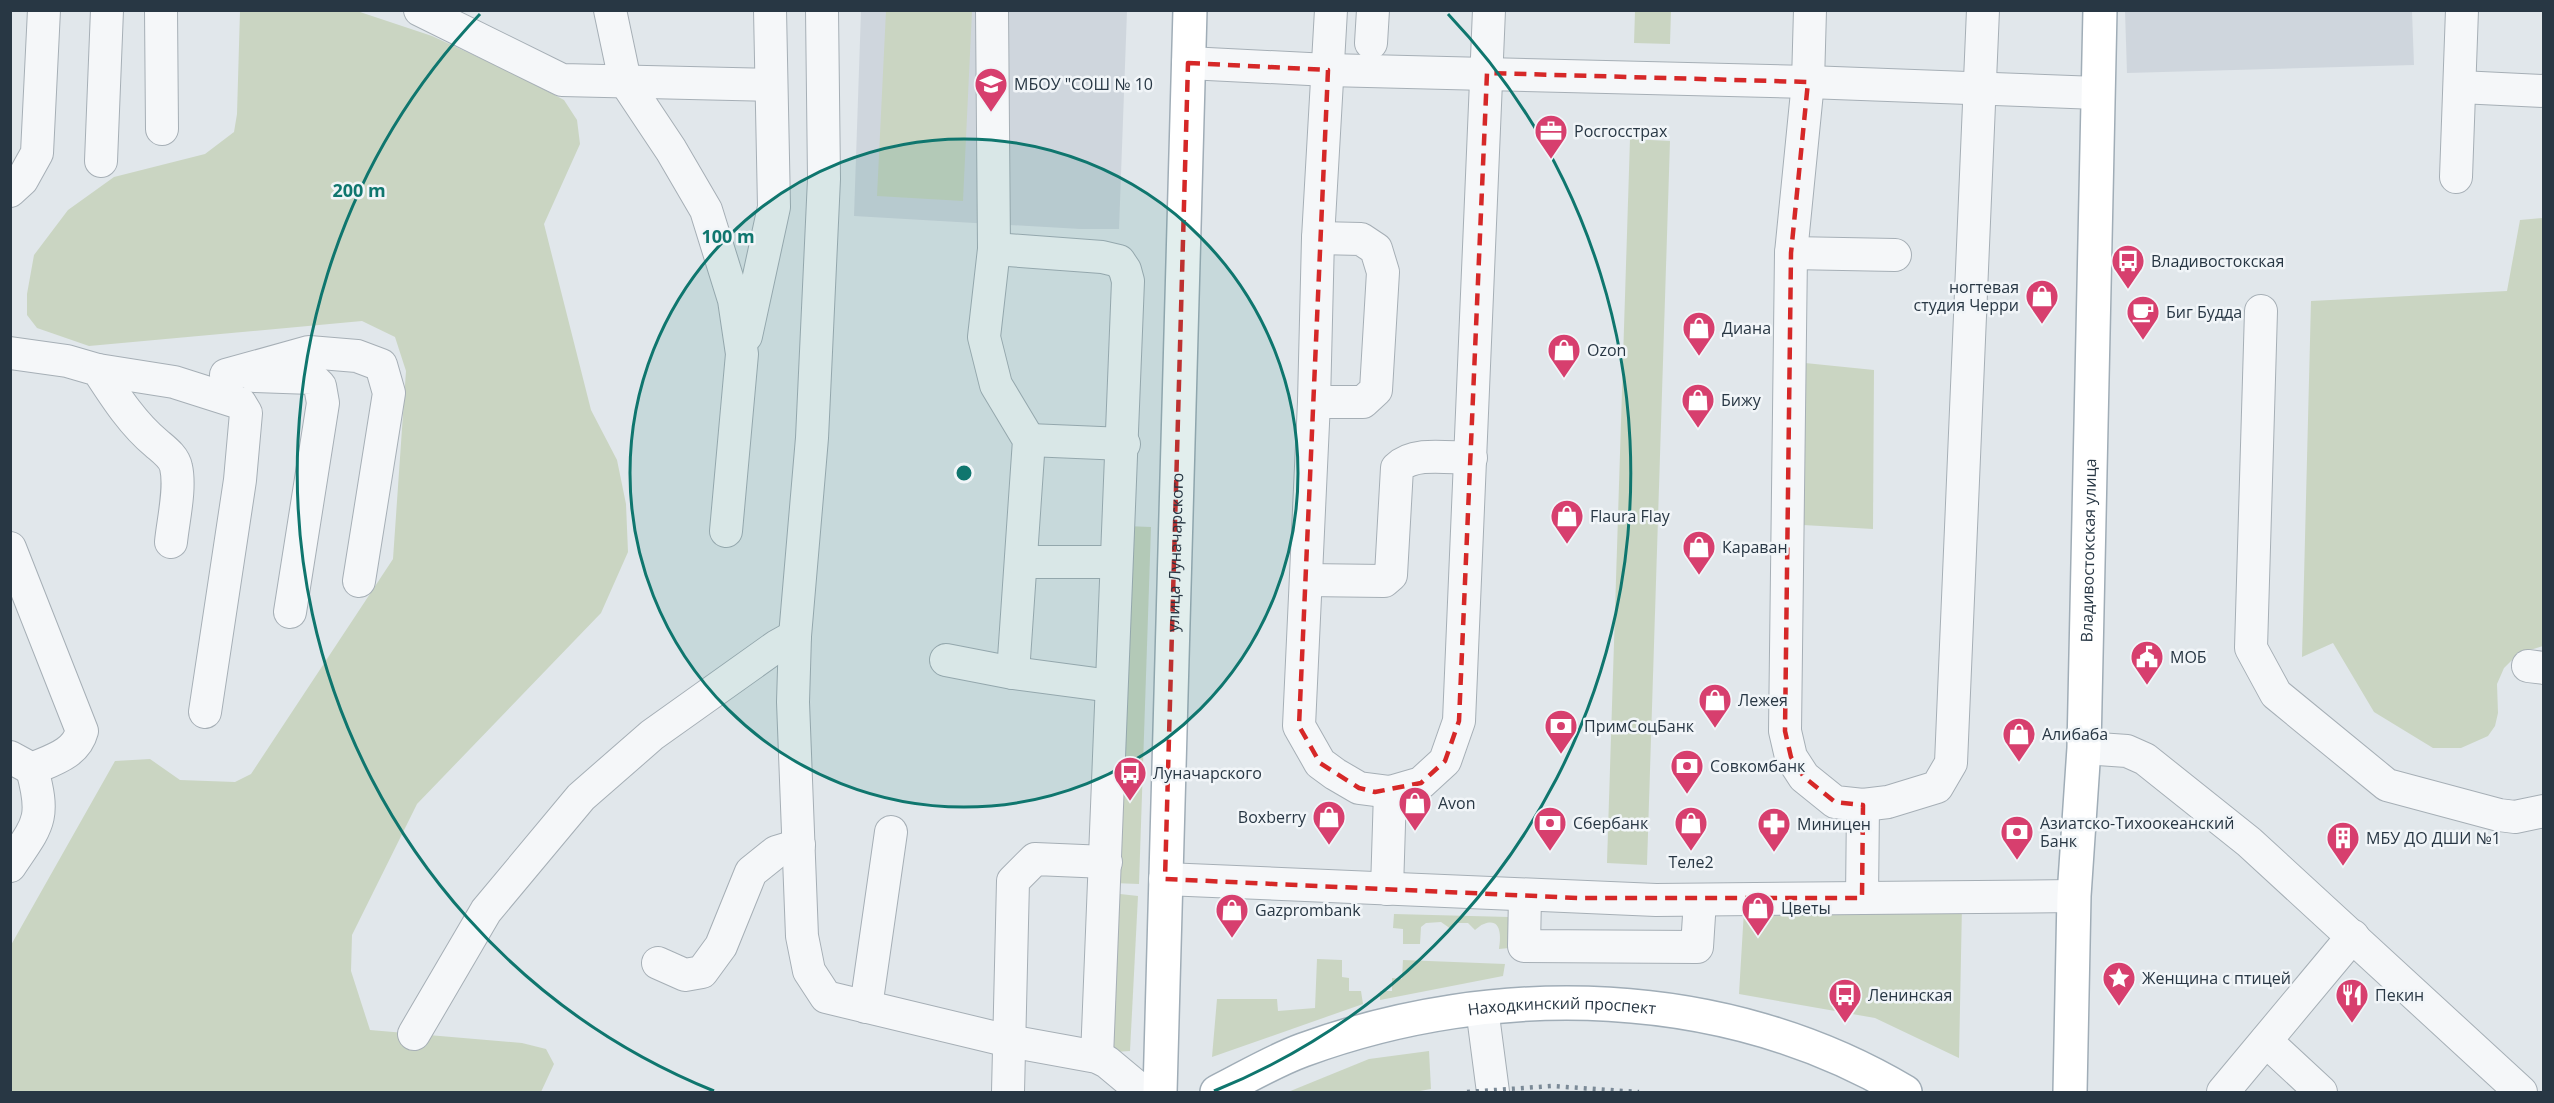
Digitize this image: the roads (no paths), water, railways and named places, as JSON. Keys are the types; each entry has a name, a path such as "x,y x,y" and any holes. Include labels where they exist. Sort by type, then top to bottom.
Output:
{"main road":[{"name":"Владивостокская улица","path":"2070,1092 2074,896 2084,748 2100,10"},
{"name":"улица Луначарского","path":"1160,1092 1189,11"},
{"name":"Находкинский проспект","path":"1217,1092 1301,1051 1343,1037 1436,1014 1529,1004 1645,1006 1708,1016 1775,1033 1830,1055 1905,1092"}],"street":[{"path":"10,191 22,180 37,153 44,10"},
{"path":"101,161 107,10"},
{"path":"161,10 162,129"},
{"path":"420,10 562,80 770,84"},
{"path":"610,10 625,81 671,150 706,210 734,300 742,354"},
{"path":"726,531 742,354 774,207 770,10"},
{"path":"822,10 825,179 812,438 795,636 793,702 802,936 809,971 826,997 1009,1041 1097,1058 1107,1062 1143,1092"},
{"path":"992,10 994,249 984,337 996,385 1029,440 1023,562 1013,673"},
{"path":"1331,10 1318,238 1314,402 1299,726 1320,763 1335,774 1359,788 1390,792 1421,783 1445,761 1459,721 1489,10"},
{"path":"1371,43 1373,10"},
{"path":"1810,10 1808,82 1791,253 1785,731 1791,757 1804,777 1835,802 1863,805 1888,802 1937,787 1951,763 1983,10"},
{"path":"2456,177 2462,10"},
{"path":"1188,63 1328,70 1808,82 2097,93"},
{"path":"2460,87 2544,91"},
{"path":"1314,402 1363,402 1376,390 1383,272 1376,249 1361,239 1318,238"},
{"path":"994,249 1102,257 1119,261 1128,281 1124,444 1116,562 1097,1058"},
{"path":"1791,253 1895,255"},
{"path":"2261,311 2251,648 2276,694 2387,785 2499,815 2515,817 2544,811"},
{"path":"174,382 226,375 309,352 357,356 381,365 389,393 359,582"},
{"path":"10,353 67,361 98,370 174,382 240,403 246,413 240,480 205,712"},
{"path":"98,370 126,412 151,440 171,456 176,465 171,542"},
{"path":"226,375 312,378 320,386 323,403 290,612"},
{"path":"1029,440 1124,444"},
{"path":"1306,580 1384,581 1391,574 1397,468 1405,460 1417,458 1471,458"},
{"path":"10,548 82,731 78,744 65,754 21,763 39,794 39,823 10,866"},
{"path":"1023,562 1116,562"},
{"path":"414,1034 486,911 581,797 652,735 777,646 795,636"},
{"path":"946,660 1013,673 1112,686"},
{"path":"2084,748 2127,751 2145,759 2249,842 2521,1092"},
{"path":"1387,889 1390,792"},
{"path":"1862,898 1863,805"},
{"path":"866,1007 891,832"},
{"path":"658,963 685,975 702,972 722,946 751,872 776,852 799,846"},
{"path":"1008,1092 1013,881 1035,859 1106,862"},
{"path":"1165,879 1525,896 1700,900 2074,896"},
{"path":"1525,896 1524,946 1696,947 1700,900"},
{"path":"2223,1092 2353,936"},
{"path":"1482,1008 1493,1092"},
{"path":"2266,1041 2321,1092"}],"railway":[{"path":"1467,1092 1552,1086 1639,1092"}],"place":[{"name":"МБОУ \"СОШ № 10","path":"991,113"},
{"name":"Росгосстрах","path":"1551,160"},
{"name":"Владивостокская","path":"2128,290"},
{"name":"ногтевая студия Черри","path":"2042,325"},
{"name":"Биг Будда","path":"2143,341"},
{"name":"Диана","path":"1699,357"},
{"name":"Ozon","path":"1564,379"},
{"name":"Бижу","path":"1698,429"},
{"name":"Flaura Flay","path":"1567,545"},
{"name":"Караван","path":"1699,576"},
{"name":"МОБ","path":"2147,686"},
{"name":"Лежея","path":"1715,729"},
{"name":"ПримСоцБанк","path":"1561,755"},
{"name":"Алибаба","path":"2019,763"},
{"name":"Совкомбанк","path":"1687,795"},
{"name":"Луначарского","path":"1130,802"},
{"name":"Avon","path":"1415,832"},
{"name":"Boxberry","path":"1329,846"},
{"name":"Сбербанк","path":"1550,852"},
{"name":"Теле2","path":"1691,852"},
{"name":"Миницен","path":"1774,853"},
{"name":"Азиатско-Тихоокеанский Банк","path":"2017,861"},
{"name":"МБУ ДО ДШИ №1","path":"2343,867"},
{"name":"Цветы","path":"1758,937"},
{"name":"Gazprombank","path":"1232,939"},
{"name":"Женщина с птицей","path":"2119,1007"},
{"name":"Ленинская","path":"1845,1024"},
{"name":"Пекин","path":"2352,1024"}]}
